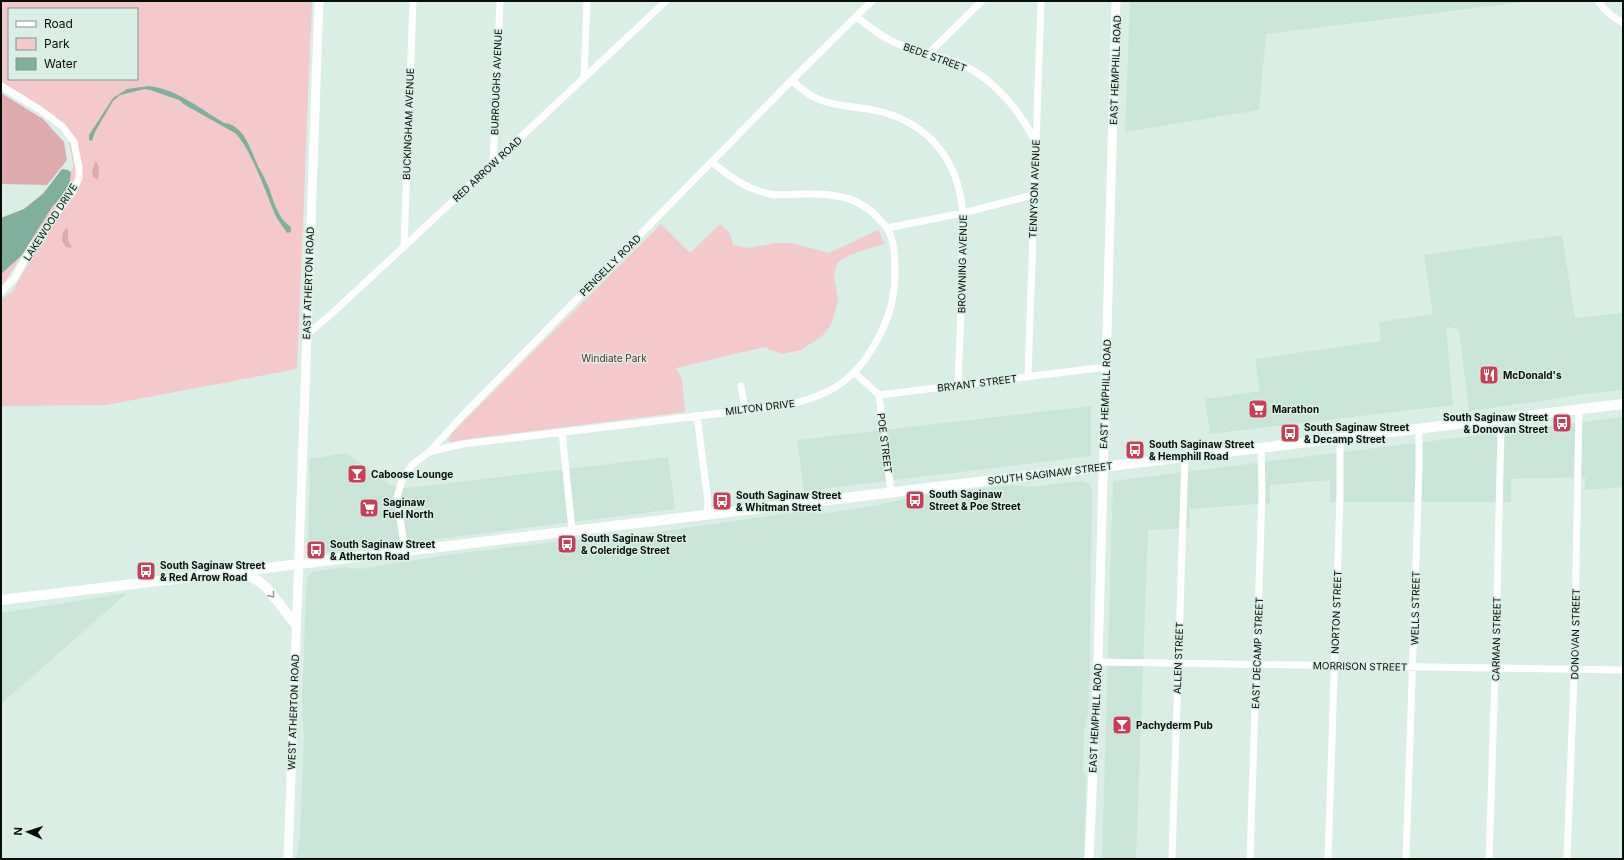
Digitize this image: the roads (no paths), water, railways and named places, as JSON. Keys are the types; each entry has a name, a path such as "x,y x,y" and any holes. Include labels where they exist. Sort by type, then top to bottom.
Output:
{"main road":[{"name":"SOUTH SAGINAW STREET","path":"1,600 1623,404"},
{"path":"242,571 267,588 296,625"}],"street":[{"name":"EAST ATHERTON ROAD","path":"298,564 319,1"},
{"name":"BUCKINGHAM AVENUE","path":"404,246 413,1"},
{"name":"BURROUGHS AVENUE","path":"493,164 500,1"},
{"path":"584,77 587,1"},
{"name":"RED ARROW ROAD","path":"306,335 329,316 493,164 666,1"},
{"name":"PENGELLY ROAD","path":"404,551 397,497 402,480 412,465 429,452 475,403 792,80 872,1"},
{"path":"929,53 982,1"},
{"name":"TENNYSON AVENUE","path":"1028,377 1040,1"},
{"name":"EAST HEMPHILL ROAD","path":"1089,859 1098,662 1116,1"},
{"path":"1598,1 1604,10 1612,17 1623,23"},
{"name":"BEDE STREET","path":"857,17 878,34 891,41 906,47 929,53 967,68 990,83 1026,123 1035,142"},
{"name":"BROWNING AVENUE","path":"792,80 815,99 830,104 880,111 910,123 925,132 936,142 947,157 956,176 963,213 959,385"},
{"name":"LAKEWOOD DRIVE","path":"1,86 39,109 63,127 74,142 79,168 79,178 74,190 32,245 14,279 1,292"},
{"name":"MILTON DRIVE","path":"429,452 463,444 745,409 782,406 804,402 835,387 855,373 870,354 890,314 895,280 895,264 893,245 886,228 871,210 857,201 836,195 771,194 752,189 733,180 712,162"},
{"path":"886,228 963,213 1033,195"},
{"name":"BRYANT STREET","path":"879,395 1106,367"},
{"path":"855,373 879,395"},
{"path":"741,386 745,409"},
{"name":"POE STREET","path":"879,395 891,492"},
{"name":"DONOVAN STREET","path":"1567,859 1574,670 1579,409"},
{"path":"697,415 708,502 707,514"},
{"name":"CARMAN STREET","path":"1489,859 1501,431 1499,418"},
{"name":"WELLS STREET","path":"1406,859 1420,440 1418,428"},
{"path":"562,432 572,530"},
{"name":"NORTON STREET","path":"1328,859 1340,495 1340,437"},
{"name":"EAST DECAMP STREET","path":"1250,859 1262,493 1261,447"},
{"name":"ALLEN STREET","path":"1172,859 1185,456"},
{"name":"WEST ATHERTON ROAD","path":"288,859 298,564"},
{"name":"MORRISON STREET","path":"1098,662 1623,670"}],"water":[{"path":"149,86 179,95 224,123 237,128 242,133 267,183 277,210 283,220 291,227 291,232 287,233 277,218 252,159 241,140 235,133 185,105 179,100 145,89 120,95 113,101 95,132 92,141 89,140 89,135 113,98 127,89"},
{"path":"62,169 68,170 71,173 69,185 63,195 52,207 22,255 1,274 1,218 24,209 43,194"}],"place":[{"name":"McDonald's","path":"1489,375"},
{"name":"Marathon","path":"1258,409"},
{"name":"South Saginaw Street & Donovan Street","path":"1562,423"},
{"name":"South Saginaw Street & Decamp Street","path":"1290,433"},
{"name":"South Saginaw Street & Hemphill Road","path":"1135,450"},
{"name":"Caboose Lounge","path":"357,474"},
{"name":"South Saginaw Street & Poe Street","path":"915,500"},
{"name":"South Saginaw Street & Whitman Street","path":"722,501"},
{"name":"Saginaw Fuel North","path":"369,508"},
{"name":"South Saginaw Street & Coleridge Street","path":"567,544"},
{"name":"South Saginaw Street & Atherton Road","path":"316,550"},
{"name":"South Saginaw Street & Red Arrow Road","path":"146,571"},
{"name":"Pachyderm Pub","path":"1122,725"}],"park label":[{"name":"Windiate Park","path":"614,358"}]}
